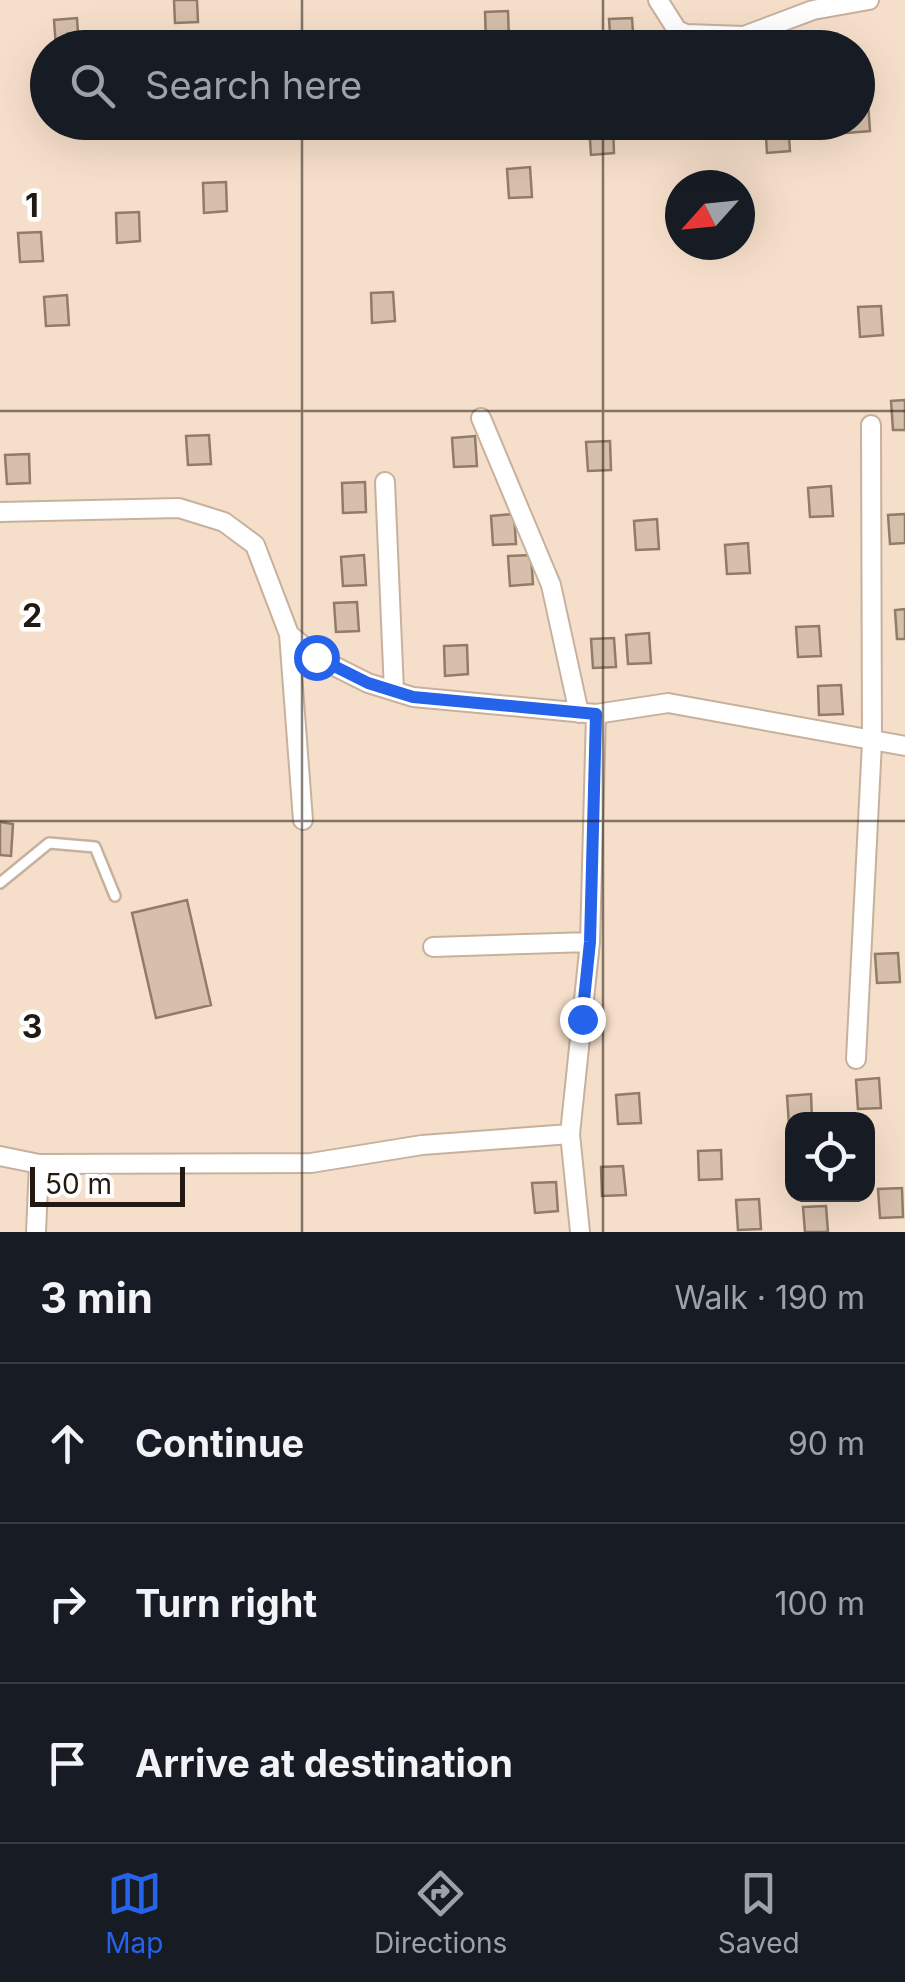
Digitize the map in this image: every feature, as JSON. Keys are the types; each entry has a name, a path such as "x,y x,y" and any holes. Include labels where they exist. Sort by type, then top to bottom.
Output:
{"street":[{"path":"658,0 677,30"},
{"path":"760,30 814,10 869,0"},
{"path":"482,418 551,585 588,714 590,942 570,1134 580,1232"},
{"path":"856,1059 872,742 870,425"},
{"path":"385,482 394,691"},
{"path":"0,512 179,508 224,522 256,545 289,634 303,820"},
{"path":"289,634 316,657 394,691 588,714 668,703 905,746"},
{"path":"432,947 590,942"},
{"path":"0,1156 40,1164 311,1163 422,1145 570,1134"},
{"path":"36,1232 40,1164"}],"lane":[{"path":"0,883 49,844 95,847 115,896"}],"building":[{"path":"174,0 197,0 198,22 175,23"},
{"path":"508,11 509,30 486,30 485,12"},
{"path":"77,18 78,30 55,30 54,20"},
{"path":"632,18 633,30 610,30 609,19"},
{"path":"590,140 614,140 614,153 591,155"},
{"path":"766,140 789,140 790,151 767,153"},
{"path":"530,167 532,197 509,198 507,169"},
{"path":"226,182 227,211 204,213 203,183"},
{"path":"139,212 140,241 117,243 116,213"},
{"path":"41,232 43,261 20,262 18,233"},
{"path":"393,292 395,321 372,323 371,293"},
{"path":"67,295 69,325 46,326 44,297"},
{"path":"881,306 883,335 860,337 858,307"},
{"path":"905,400 905,430 893,430 891,401"},
{"path":"209,435 211,464 188,465 186,436"},
{"path":"475,436 477,466 454,467 452,438"},
{"path":"610,441 611,470 588,471 586,442"},
{"path":"29,454 30,483 7,484 5,455"},
{"path":"365,482 366,512 343,513 342,483"},
{"path":"831,486 833,516 810,517 808,488"},
{"path":"514,514 516,544 493,545 491,516"},
{"path":"905,514 905,543 890,544 888,515"},
{"path":"657,519 659,549 636,550 634,521"},
{"path":"748,543 750,573 727,574 725,545"},
{"path":"364,555 366,585 343,586 341,557"},
{"path":"531,555 533,584 510,586 508,556"},
{"path":"357,602 359,631 336,632 334,603"},
{"path":"905,609 905,639 897,639 895,610"},
{"path":"819,626 821,656 798,657 796,627"},
{"path":"649,633 651,663 628,664 626,635"},
{"path":"614,638 616,667 593,668 591,639"},
{"path":"467,645 468,674 445,676 444,646"},
{"path":"841,685 843,714 819,715 818,686"},
{"path":"0,822 13,824 11,856 0,855"},
{"path":"187,900 211,1005 156,1018 132,913"},
{"path":"898,953 900,982 877,983 875,954"},
{"path":"879,1078 881,1108 858,1109 856,1080"},
{"path":"639,1093 641,1123 618,1124 616,1095"},
{"path":"811,1094 812,1112 788,1112 787,1096"},
{"path":"721,1150 722,1179 699,1180 698,1151"},
{"path":"623,1166 626,1195 602,1196 601,1167"},
{"path":"556,1182 558,1211 535,1213 532,1183"},
{"path":"902,1188 903,1217 880,1218 878,1189"},
{"path":"759,1199 761,1229 738,1230 736,1200"},
{"path":"826,1206 828,1232 805,1232 803,1207"}],"route":[{"path":"316,657 368,683 413,697 596,714 590,942 582,1019"}]}
